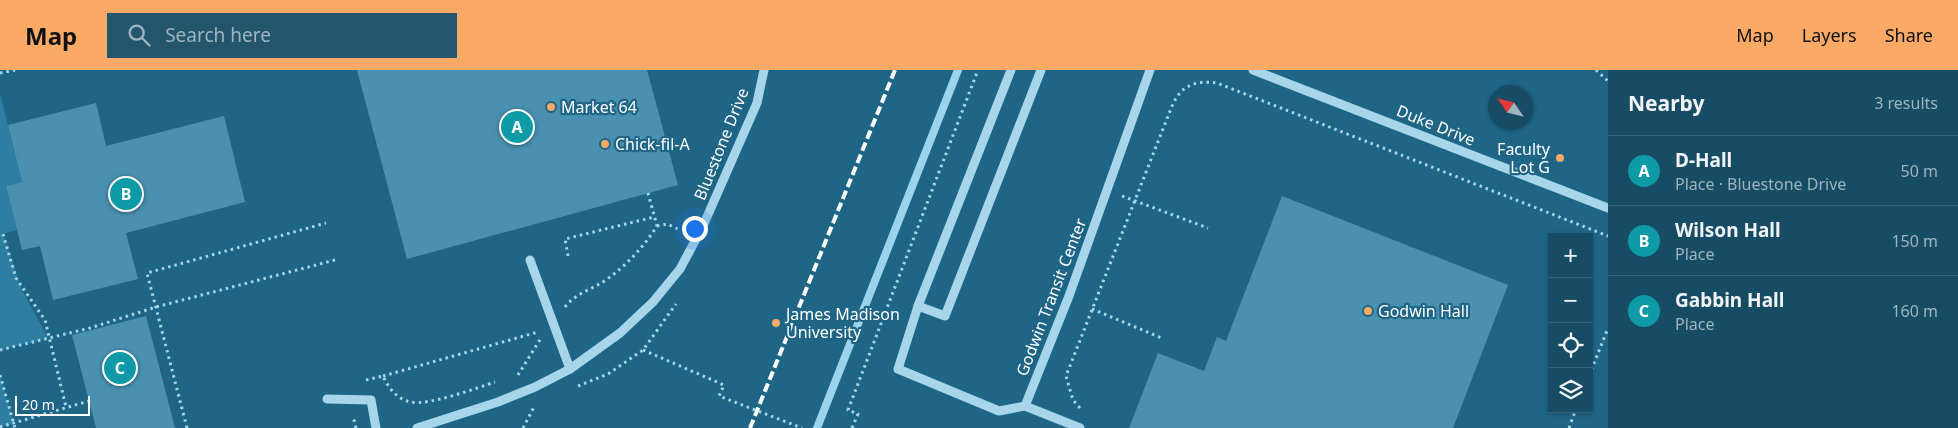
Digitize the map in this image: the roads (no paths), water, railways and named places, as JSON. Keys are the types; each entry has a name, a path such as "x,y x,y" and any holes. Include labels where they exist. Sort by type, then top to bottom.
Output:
{"street":[{"name":"Bluestone Drive","path":"417,428 498,402 535,387 570,369 620,333 653,302 680,269 703,226 752,114 764,70"},
{"path":"1011,70 918,306 898,369 1000,411 1024,406 1080,428"},
{"path":"918,306 945,316 1041,70"},
{"name":"Godwin Transit Center","path":"1024,406 1107,191 1150,70"},
{"name":"Duke Drive","path":"1253,70 1608,208"},
{"path":"530,260 570,369"},
{"path":"326,399 371,400 376,428"}],"waterway":[{"path":"817,428 958,70"}],"railway":[{"path":"750,428 895,70"}],"place":[{"name":"Market 64","path":"551,107"},
{"name":"D-Hall","path":"517,127"},
{"name":"Chick-fil-A","path":"605,144"},
{"name":"Faculty Lot G","path":"1560,158"},
{"name":"Wilson Hall","path":"126,194"},
{"name":"Godwin Hall","path":"1368,311"},
{"name":"James Madison University","path":"776,323"},
{"name":"Gabbin Hall","path":"120,368"}]}
